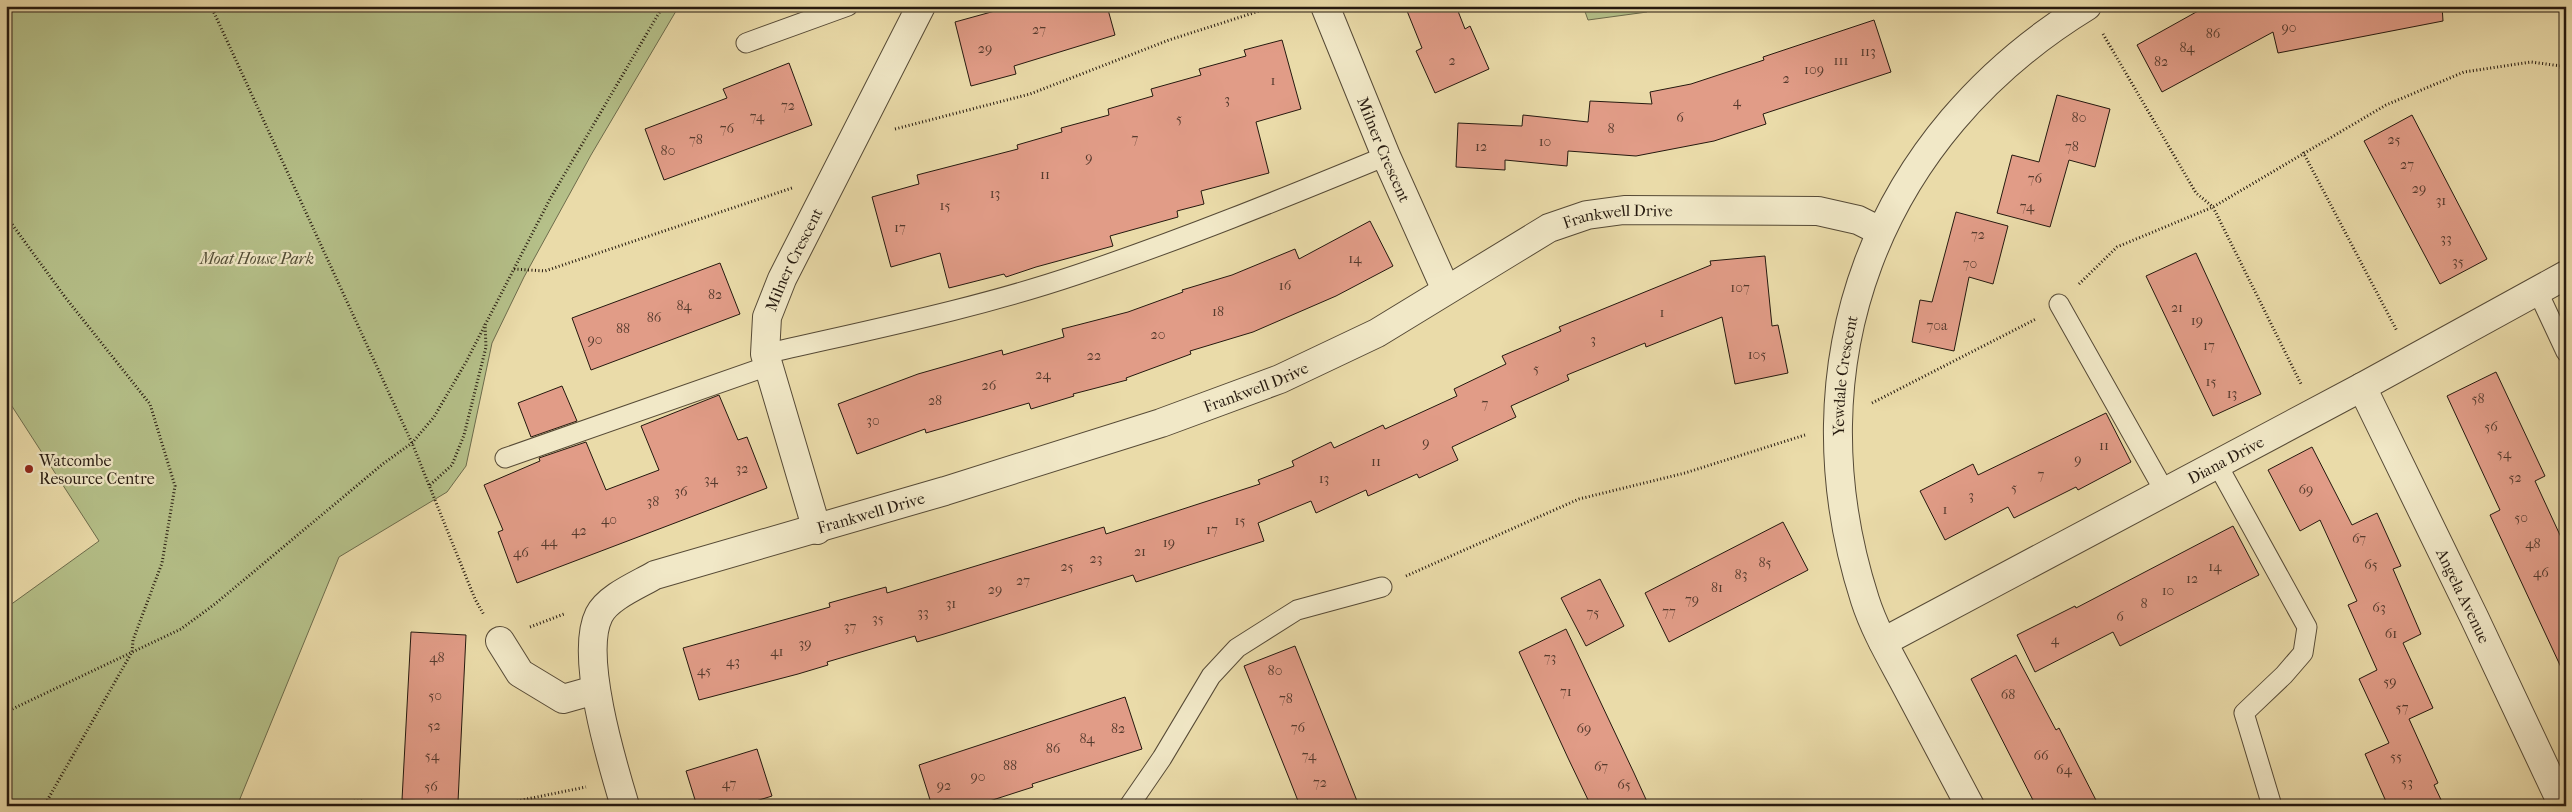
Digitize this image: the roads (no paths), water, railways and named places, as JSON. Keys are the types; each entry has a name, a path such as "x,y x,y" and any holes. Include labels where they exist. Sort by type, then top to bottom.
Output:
{"street":[{"name":"Milner Crescent","path":"817,530 767,360 767,317 782,280 921,6"},
{"name":"Milner Crescent","path":"1324,6 1386,156 1446,290"},
{"name":"Yewdale Crescent","path":"1970,806 1883,642 1866,603 1852,556 1840,488 1837,428 1843,359 1860,280 1880,231 1900,193 1924,158 1975,94 2022,52 2074,10"},
{"name":"Frankwell Drive","path":"621,794 595,690 592,651 599,615 618,595 655,575 817,530 1161,424 1280,379 1377,333 1549,228 1587,215 1624,210 1818,211 1858,220 1880,231"},
{"name":"Diana Drive","path":"1883,642 2362,387 2566,275"},
{"name":"Angela Avenue","path":"2362,387 2474,617 2563,806"},
{"path":"500,641 520,673 563,699 595,690"}],"lane":[{"path":"746,43 848,6"},
{"path":"505,458 767,360 1074,276 1214,226 1386,156"},
{"path":"2537,290 2566,352"},
{"path":"2059,304 2165,492"},
{"path":"2217,464 2307,627 2304,653 2244,713 2272,806"},
{"path":"1129,806 1162,758 1211,676 1237,648 1297,610 1382,587"}],"place":[{"name":"Watcombe Resource Centre","path":"29,469"}],"park label":[{"name":"Moat House Park","path":"257,258"}]}
